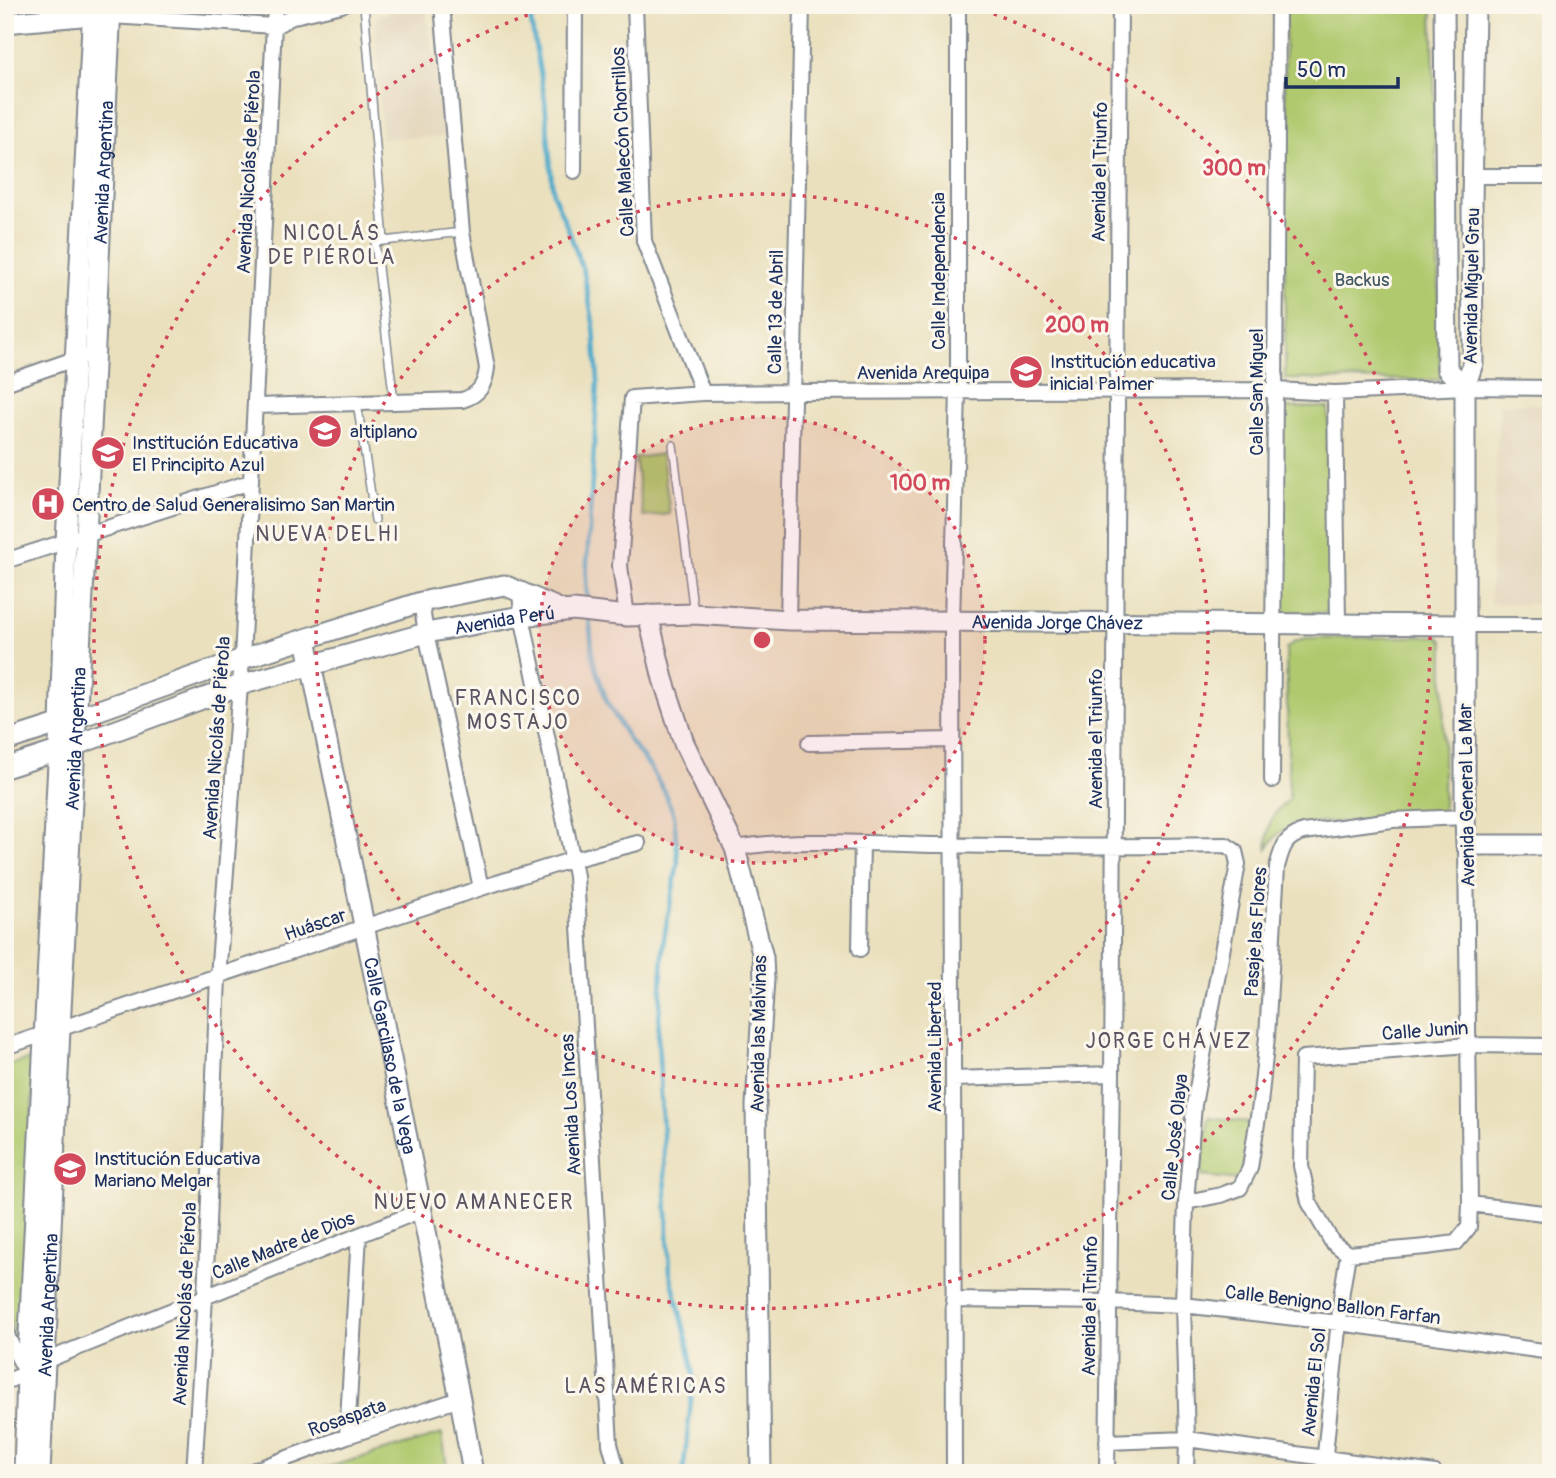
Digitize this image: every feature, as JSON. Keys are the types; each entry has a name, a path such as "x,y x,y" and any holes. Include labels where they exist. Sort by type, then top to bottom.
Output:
{"street":[{"name":"Avenida Nicolás de Piérola","path":"194,1473 205,1297 218,977 242,659 275,5"},
{"path":"5,23 101,10 275,26 293,16 342,5"},
{"path":"255,405 462,400 471,398 483,386 487,368 462,232 442,5"},
{"path":"574,171 575,5"},
{"name":"Calle Malecón Chorrillos","path":"635,5 644,241 703,393"},
{"name":"Calle 13 de Abril","path":"788,620 802,5"},
{"name":"Calle Independencia","path":"952,622 958,391 957,5"},
{"name":"Avenida el Triunfo","path":"1107,1473 1120,5"},
{"name":"Calle San Miguel","path":"1272,780 1278,5"},
{"name":"Avenida Miguel Grau","path":"1444,5 1447,369 1465,387 1473,363 1475,5"},
{"name":"Avenida Argentina","path":"68,721 86,536 83,413 77,358 92,211 101,10"},
{"path":"1472,176 1551,176"},
{"name":"Avenida Argentina","path":"32,1464 27,1374 52,1031 68,721 66,542 83,413 95,350 92,211"},
{"path":"5,383 95,350"},
{"name":"Avenida Arequipa","path":"621,615 620,566 632,398 703,393 1116,390 1275,390 1335,393 1465,387 1551,387"},
{"name":"Avenida General La Mar","path":"1348,1254 1456,1243 1469,1227 1464,625 1465,387"},
{"path":"1335,393 1338,624"},
{"path":"5,561 250,482"},
{"name":"Avenida Perú","path":"5,741 242,659 421,602 504,585 568,611"},
{"name":"Avenida Los Incas","path":"520,592 522,616 576,876 610,1444 618,1473"},
{"path":"421,602 481,888"},
{"name":"Avenida Jorge Chávez","path":"568,611 621,615 694,614 788,620 1551,625"},
{"name":"Avenida Perú","path":"5,768 240,685 311,665 426,633 522,616 568,611"},
{"name":"Avenida las Malvinas","path":"648,615 663,679 684,743 736,848 764,957 756,1105 761,1473"},
{"name":"Avenida Liberted","path":"952,622 954,1473"},
{"name":"Calle Garcilaso de la Vega","path":"306,639 473,1473"},
{"path":"809,743 953,740"},
{"name":"Pasaje las Flores","path":"1186,1202 1240,1188 1250,1168 1260,1104 1277,867 1287,841 1293,835 1392,820 1465,817"},
{"path":"736,848 769,843 818,842 1114,847"},
{"name":"Huáscar","path":"5,1047 481,888 571,860 638,843"},
{"path":"860,949 862,844"},
{"name":"Calle José Olaya","path":"1114,847 1226,845 1235,851 1238,864 1194,1105 1186,1202 1183,1305 1186,1473"},
{"path":"1466,845 1551,845"},
{"name":"Avenida Argentina","path":"32,1464 45,1361 52,1031"},
{"name":"Calle Junin","path":"1348,1254 1332,1241 1309,1202 1301,1166 1303,1058 1469,1045 1551,1046"},
{"path":"953,1079 1112,1074"},
{"path":"1470,1204 1551,1214"},
{"name":"Calle Madre de Dios","path":"5,1382 27,1374 45,1361 422,1210"},
{"path":"347,1436 359,1235"},
{"name":"Avenida El Sol","path":"1324,1466 1348,1254"},
{"name":"Calle Benigno Ballon Farfan","path":"953,1300 1109,1301 1183,1305 1551,1352"},
{"path":"5,1323 8,1338 27,1374"},
{"name":"Rosaspata","path":"247,1473 347,1436 460,1399"},
{"path":"1107,1442 1187,1439 1324,1466 1435,1473"}],"lane":[{"path":"364,5 384,241"},
{"path":"394,402 375,242 462,232"},
{"path":"357,403 376,520"},
{"path":"673,445 694,614"}],"shaded area":[{"path":"405,5 425,5 448,136 382,139 376,18"},
{"path":"1499,404 1551,404 1551,605 1490,603"}],"green space":[{"name":"Backus","path":"1285,5 1432,5 1440,380 1285,379"},
{"path":"1328,407 1332,613 1278,613 1280,408"},
{"path":"662,454 670,514 643,517 635,458"},
{"path":"1439,636 1444,642 1443,810 1436,817 1294,824 1278,834 1267,848 1271,821 1289,800 1286,649 1305,639"},
{"path":"34,1058 23,1338 14,1336 5,1293 5,1066"},
{"path":"1208,1117 1249,1122 1242,1180 1201,1176"},
{"path":"442,1434 448,1473 308,1473"}],"waterway":[{"path":"528,5 545,100 553,194 584,273 594,327 598,381 586,580 588,608"},
{"path":"589,616 593,658 607,702 629,740 650,767 674,815 678,862 664,938 658,1037 670,1273 694,1375 683,1473"}],"place":[{"name":"Institución educativa inicial Palmer","path":"1026,372"},
{"name":"altiplano","path":"325,431"},
{"name":"Institución Educativa El Principito Azul","path":"108,453"},
{"name":"Centro de Salud Generalisimo San Martin","path":"48,504"},
{"name":"Institución Educativa Mariano Melgar","path":"70,1169"}],"district":[{"name":"NICOLÁS DE PIÉROLA","path":"332,245"},
{"name":"NUEVA DELHI","path":"328,534"},
{"name":"FRANCISCO MOSTAJO","path":"518,710"},
{"name":"JORGE CHÁVEZ","path":"1169,1041"},
{"name":"NUEVO AMANECER","path":"474,1202"},
{"name":"LAS AMÉRICAS","path":"646,1386"}]}
